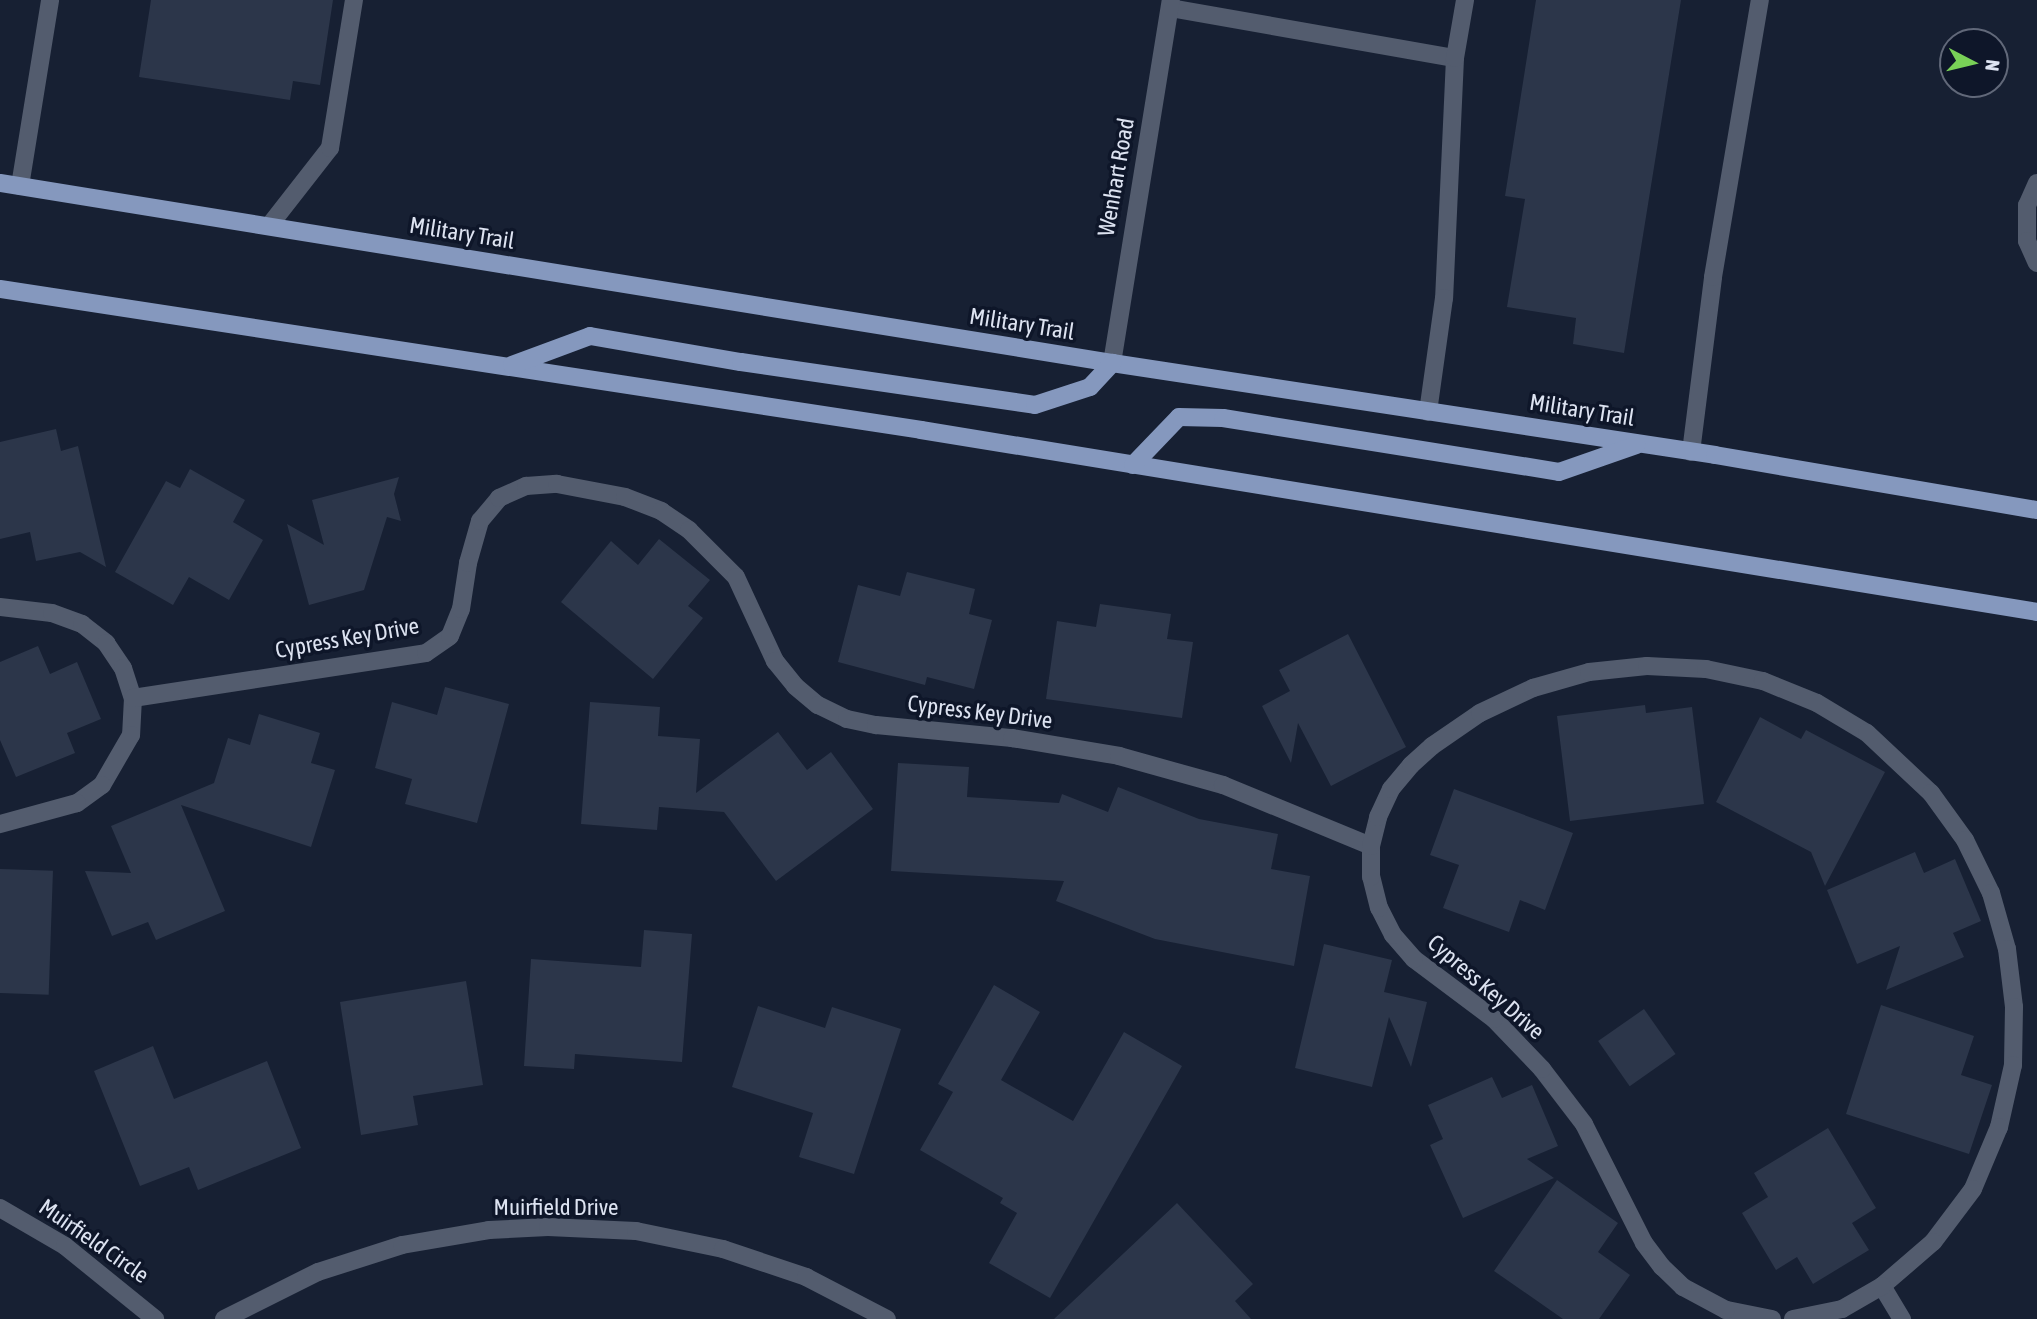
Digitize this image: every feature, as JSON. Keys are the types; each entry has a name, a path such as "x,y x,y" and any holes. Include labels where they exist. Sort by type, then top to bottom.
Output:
{"main road":[{"name":"Military Trail","path":"0,183 1112,363 1691,452 2037,510"},
{"path":"0,289 509,366 2037,612"},
{"path":"509,366 590,336 741,362 1035,405 1090,387 1112,363"},
{"path":"1133,465 1179,417 1223,418 1559,472 1640,444"}],"street":[{"path":"20,186 50,0"},
{"path":"269,226 330,148 354,0"},
{"path":"1428,412 1444,298 1455,58 1465,0"},
{"path":"1691,452 1713,277 1760,0"},
{"path":"1170,4 1455,58"},
{"name":"Wenhart Road","path":"1112,363 1170,4"},
{"path":"2037,183 2027,205 2027,241 2037,263"},
{"name":"Cypress Key Drive","path":"133,698 426,653 450,636 461,609 468,563 480,521 499,498 526,485 557,484 625,497 661,511 689,530 736,577 775,661 795,686 818,705 847,719 876,725 1012,738 1119,756 1223,785 1371,846 1371,877 1379,908 1393,935 1414,959 1494,1019 1542,1069 1590,1134 1644,1243 1662,1267 1684,1287 1726,1310 1772,1319"},
{"path":"0,607 52,613 82,624 106,643 123,668 133,698 131,736 102,785 77,803 0,824"},
{"path":"1371,846 1378,817 1391,789 1432,746 1480,713 1522,693 1589,672 1647,666 1706,668 1763,681 1817,703 1867,733 1931,793 1965,840 1991,893 2007,948 2014,1007 2012,1065 1999,1127 1973,1189 1933,1242 1882,1286 1842,1309 1793,1319"},
{"name":"Muirfield Circle","path":"0,1208 65,1246 155,1319"},
{"name":"Muirfield Drive","path":"224,1319 318,1272 402,1245 489,1230 548,1227 636,1231 723,1249 806,1278 887,1319"},
{"path":"1882,1286 1902,1319"}],"building":[{"path":"151,0 333,0 320,85 293,81 290,100 139,77"},
{"path":"1536,0 1681,0 1624,353 1573,344 1576,318 1507,307 1525,199 1505,196"},
{"path":"56,429 61,451 78,446 106,567 80,552 36,561 30,532 0,539 0,442"},
{"path":"190,469 245,500 233,522 263,540 229,600 189,577 173,605 115,572 166,481 180,488"},
{"path":"399,477 394,494 401,521 387,517 364,590 309,605 287,524 324,545 312,500"},
{"path":"659,539 710,580 688,606 703,618 653,679 561,602 611,541 638,565"},
{"path":"907,572 975,589 969,614 992,620 974,689 927,677 925,685 838,662 858,585 900,596"},
{"path":"1100,604 1171,614 1167,639 1193,642 1182,718 1046,699 1057,621 1096,627"},
{"path":"1348,634 1406,747 1331,786 1298,723 1291,763 1262,706 1290,691 1279,670"},
{"path":"38,646 50,674 77,662 101,719 67,733 75,753 16,777 0,740 0,662"},
{"path":"445,687 509,704 477,823 405,804 412,779 375,768 392,702 437,715"},
{"path":"590,702 660,707 658,736 700,739 696,793 778,732 807,770 831,752 873,809 776,881 724,812 659,807 657,830 581,824"},
{"path":"1645,705 1646,713 1692,707 1704,804 1570,821 1557,716"},
{"path":"259,714 320,733 311,763 335,770 311,847 181,805 225,911 156,940 148,922 112,936 85,871 131,873 111,826 214,783 228,738 250,745"},
{"path":"1760,717 1801,739 1806,730 1885,772 1825,886 1811,852 1716,802"},
{"path":"898,763 969,767 967,797 1059,803 1062,794 1108,812 1118,787 1199,819 1278,834 1271,869 1310,876 1294,966 1155,939 1056,901 1064,881 891,871"},
{"path":"1454,789 1573,833 1545,910 1520,900 1509,932 1443,908 1459,865 1430,855"},
{"path":"1915,852 1924,873 1955,859 1981,921 1953,933 1964,957 1886,990 1900,946 1857,964 1827,890"},
{"path":"0,869 53,871 49,995 0,993"},
{"path":"644,930 692,934 682,1062 575,1054 574,1069 524,1066 531,959 641,967"},
{"path":"1324,944 1392,960 1384,992 1427,1002 1411,1067 1389,1017 1372,1087 1295,1068"},
{"path":"466,981 483,1085 413,1096 418,1125 361,1135 340,1002"},
{"path":"994,985 1040,1012 1001,1080 1073,1121 1124,1032 1182,1066 1050,1298 989,1263 1017,1213 1000,1203 1003,1198 920,1150 953,1092 938,1084"},
{"path":"1881,1005 1974,1036 1961,1075 1992,1085 1969,1154 1846,1114"},
{"path":"758,1006 825,1028 832,1007 901,1029 854,1174 799,1157 813,1113 732,1087"},
{"path":"1644,1009 1676,1054 1630,1086 1598,1041"},
{"path":"153,1046 174,1099 267,1061 301,1148 198,1190 189,1167 140,1186 94,1071"},
{"path":"1492,1077 1502,1098 1532,1085 1558,1146 1527,1159 1554,1178 1463,1218 1430,1145 1443,1139 1428,1105"},
{"path":"1828,1128 1876,1208 1852,1223 1869,1250 1813,1284 1797,1257 1776,1270 1742,1213 1768,1197 1754,1173"},
{"path":"1557,1180 1618,1223 1598,1252 1630,1275 1599,1319 1563,1319 1494,1271"},
{"path":"1177,1203 1253,1284 1235,1301 1251,1319 1054,1319"}]}
